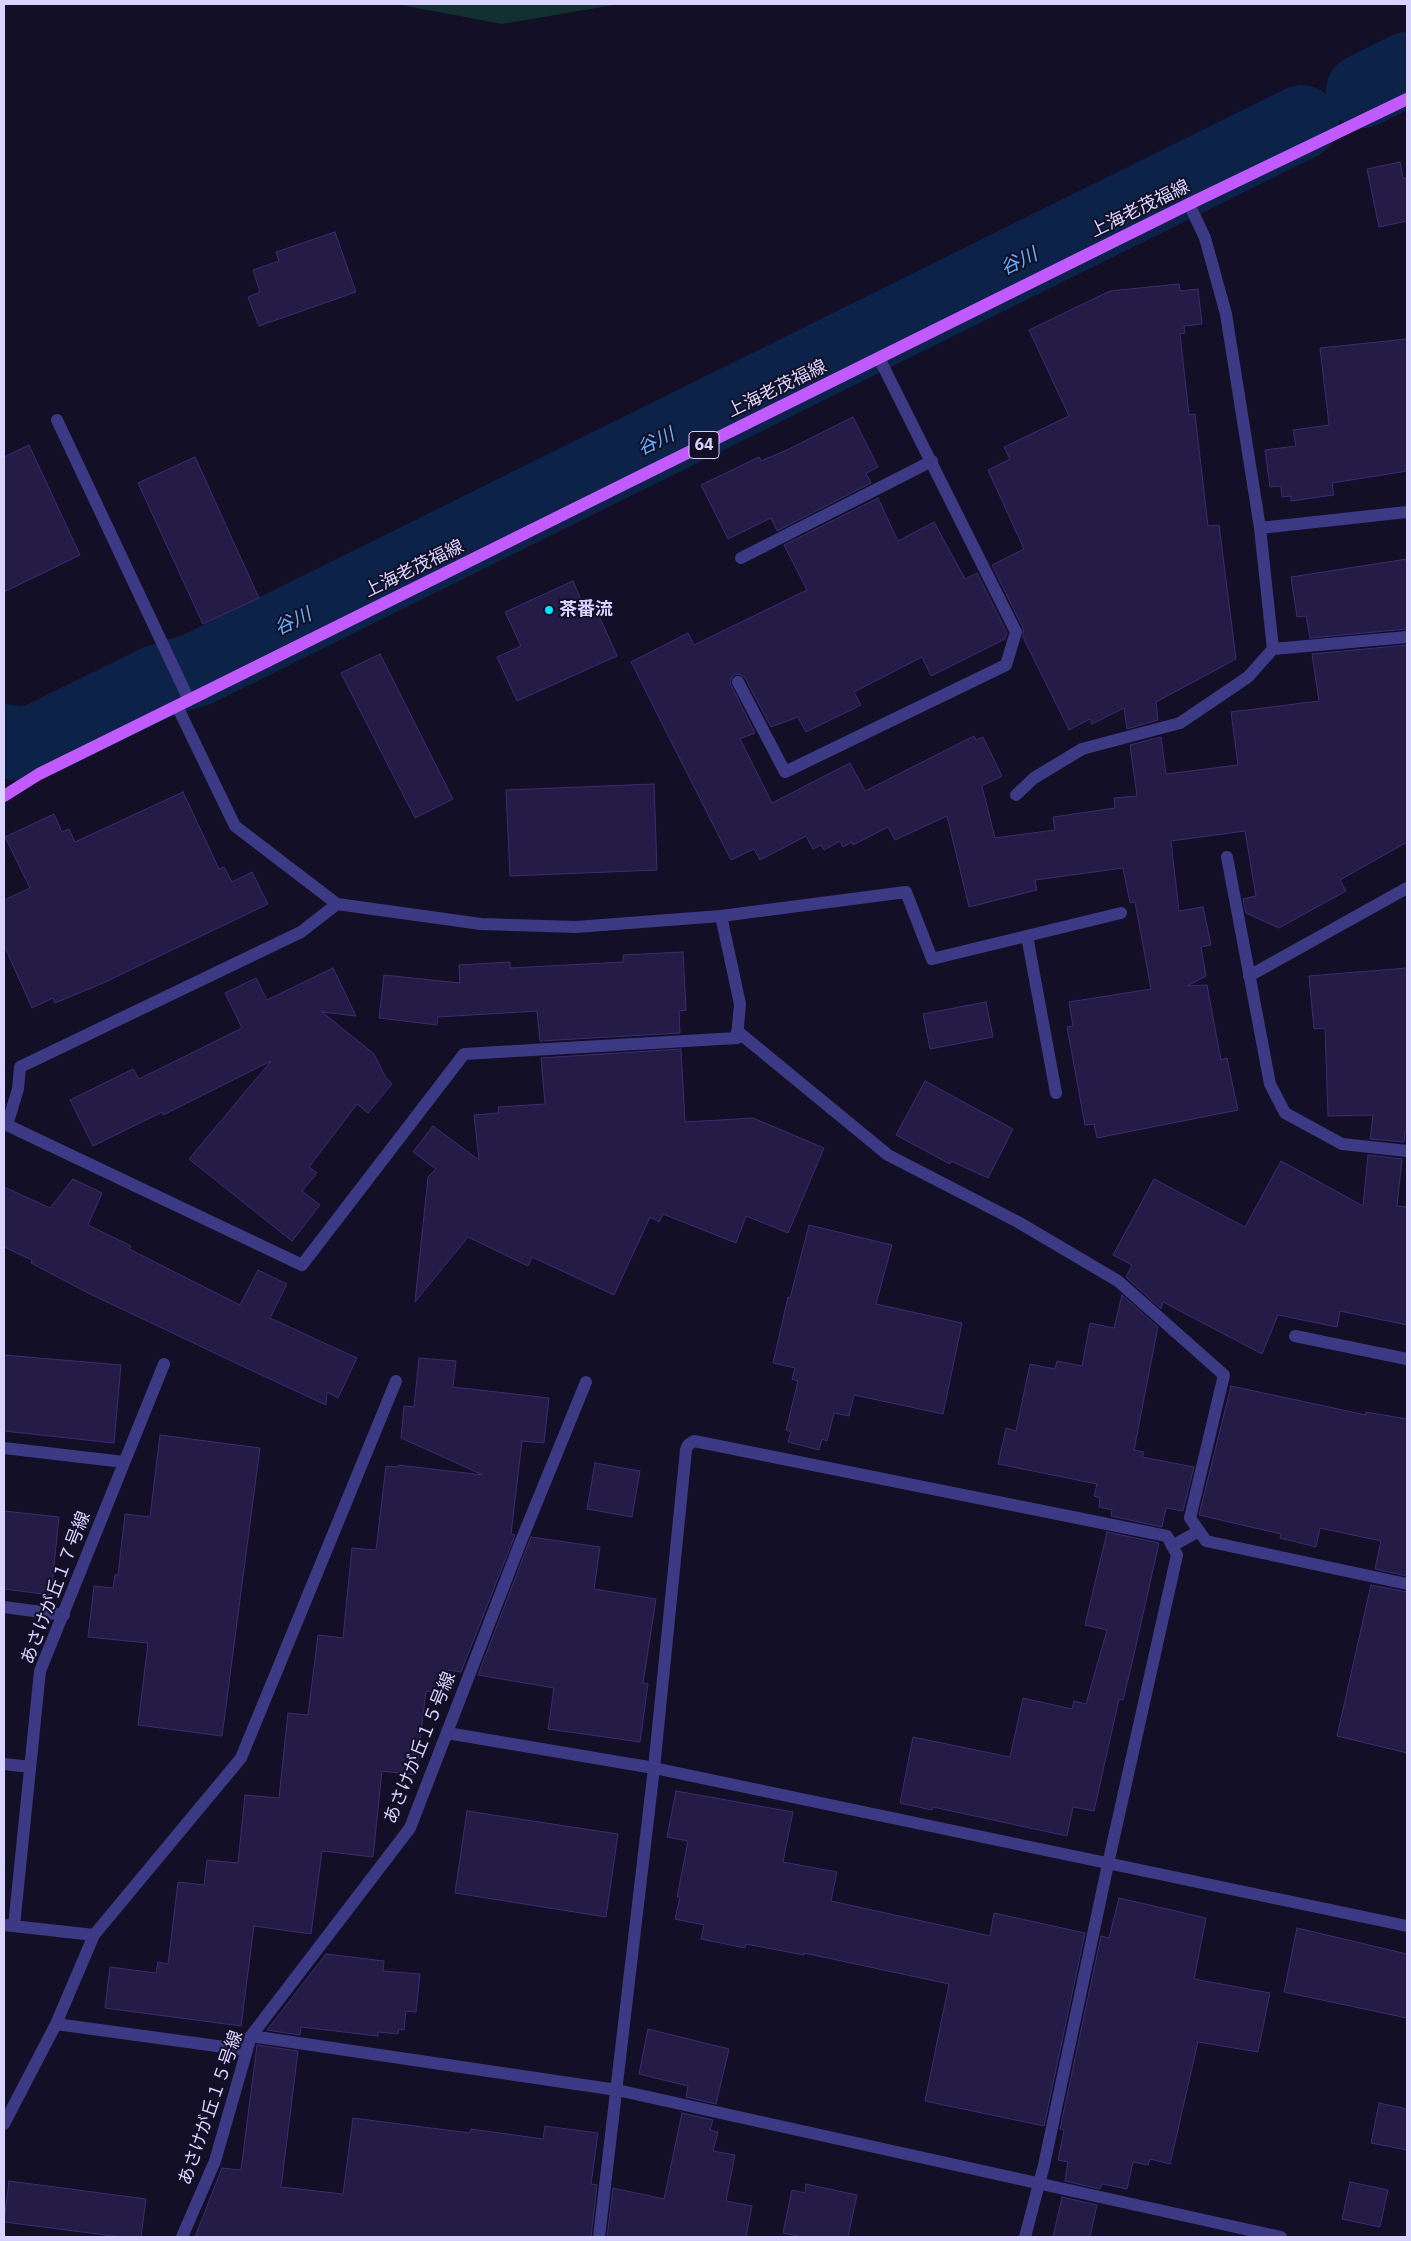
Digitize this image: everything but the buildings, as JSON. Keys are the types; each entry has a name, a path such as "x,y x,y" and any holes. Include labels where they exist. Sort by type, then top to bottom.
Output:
{"main road":[{"name":"上海老茂福線","path":"4,796 39,774 1189,204 1407,99"}],"street":[{"path":"1189,204 1205,238 1226,314 1260,528 1273,649"},
{"path":"738,682 785,772 1006,665 1016,632 879,358"},
{"path":"58,420 189,700"},
{"path":"741,558 932,461"},
{"path":"1260,528 1407,512"},
{"path":"1016,795 1034,778 1082,749 1180,723 1248,677 1273,649 1407,637"},
{"path":"177,706 236,826 337,904 481,924 576,927 721,916 906,892 932,958 1121,913"},
{"path":"1227,858 1270,1084 1285,1113 1342,1144 1407,1151"},
{"path":"1249,976 1407,888"},
{"path":"337,904 301,932 20,1067 18,1088 7,1125 302,1265 464,1054 737,1038 740,1004 721,916"},
{"path":"1027,936 1056,1093"},
{"path":"737,1031 888,1155 1018,1222 1118,1281 1224,1375 1190,1518 1206,1541 1407,1584"},
{"path":"1296,1336 1407,1359"},
{"name":"あさけが丘１７号線","path":"9,1925 30,1767 40,1671 164,1364"},
{"path":"4,2124 56,2024 94,1935 241,1758 396,1380"},
{"name":"あさけが丘１５号線","path":"182,2237 215,2160 250,2036 410,1828 521,1541 586,1382"},
{"path":"599,2237 654,1768 686,1450 688,1445 694,1442 1166,1536 1177,1555 1108,1864 1044,2165 1037,2184 1025,2237"},
{"path":"4,1448 124,1462"},
{"path":"1172,1546 1199,1531"},
{"path":"4,1606 64,1615"},
{"path":"447,1733 654,1768 1407,1926"},
{"path":"4,1764 30,1767"},
{"path":"9,1925 94,1935"},
{"path":"56,2024 246,2050"},
{"path":"250,2036 617,2090 1281,2237"}],"green space":[{"path":"396,4 620,4 502,24"}],"waterway":[{"name":"谷川","path":"1363,91 1407,69"},
{"name":"谷川","path":"4,741 19,744 37,741 157,682 198,669 1302,122"}],"place":[{"name":"茶番流","path":"549,610"}]}
